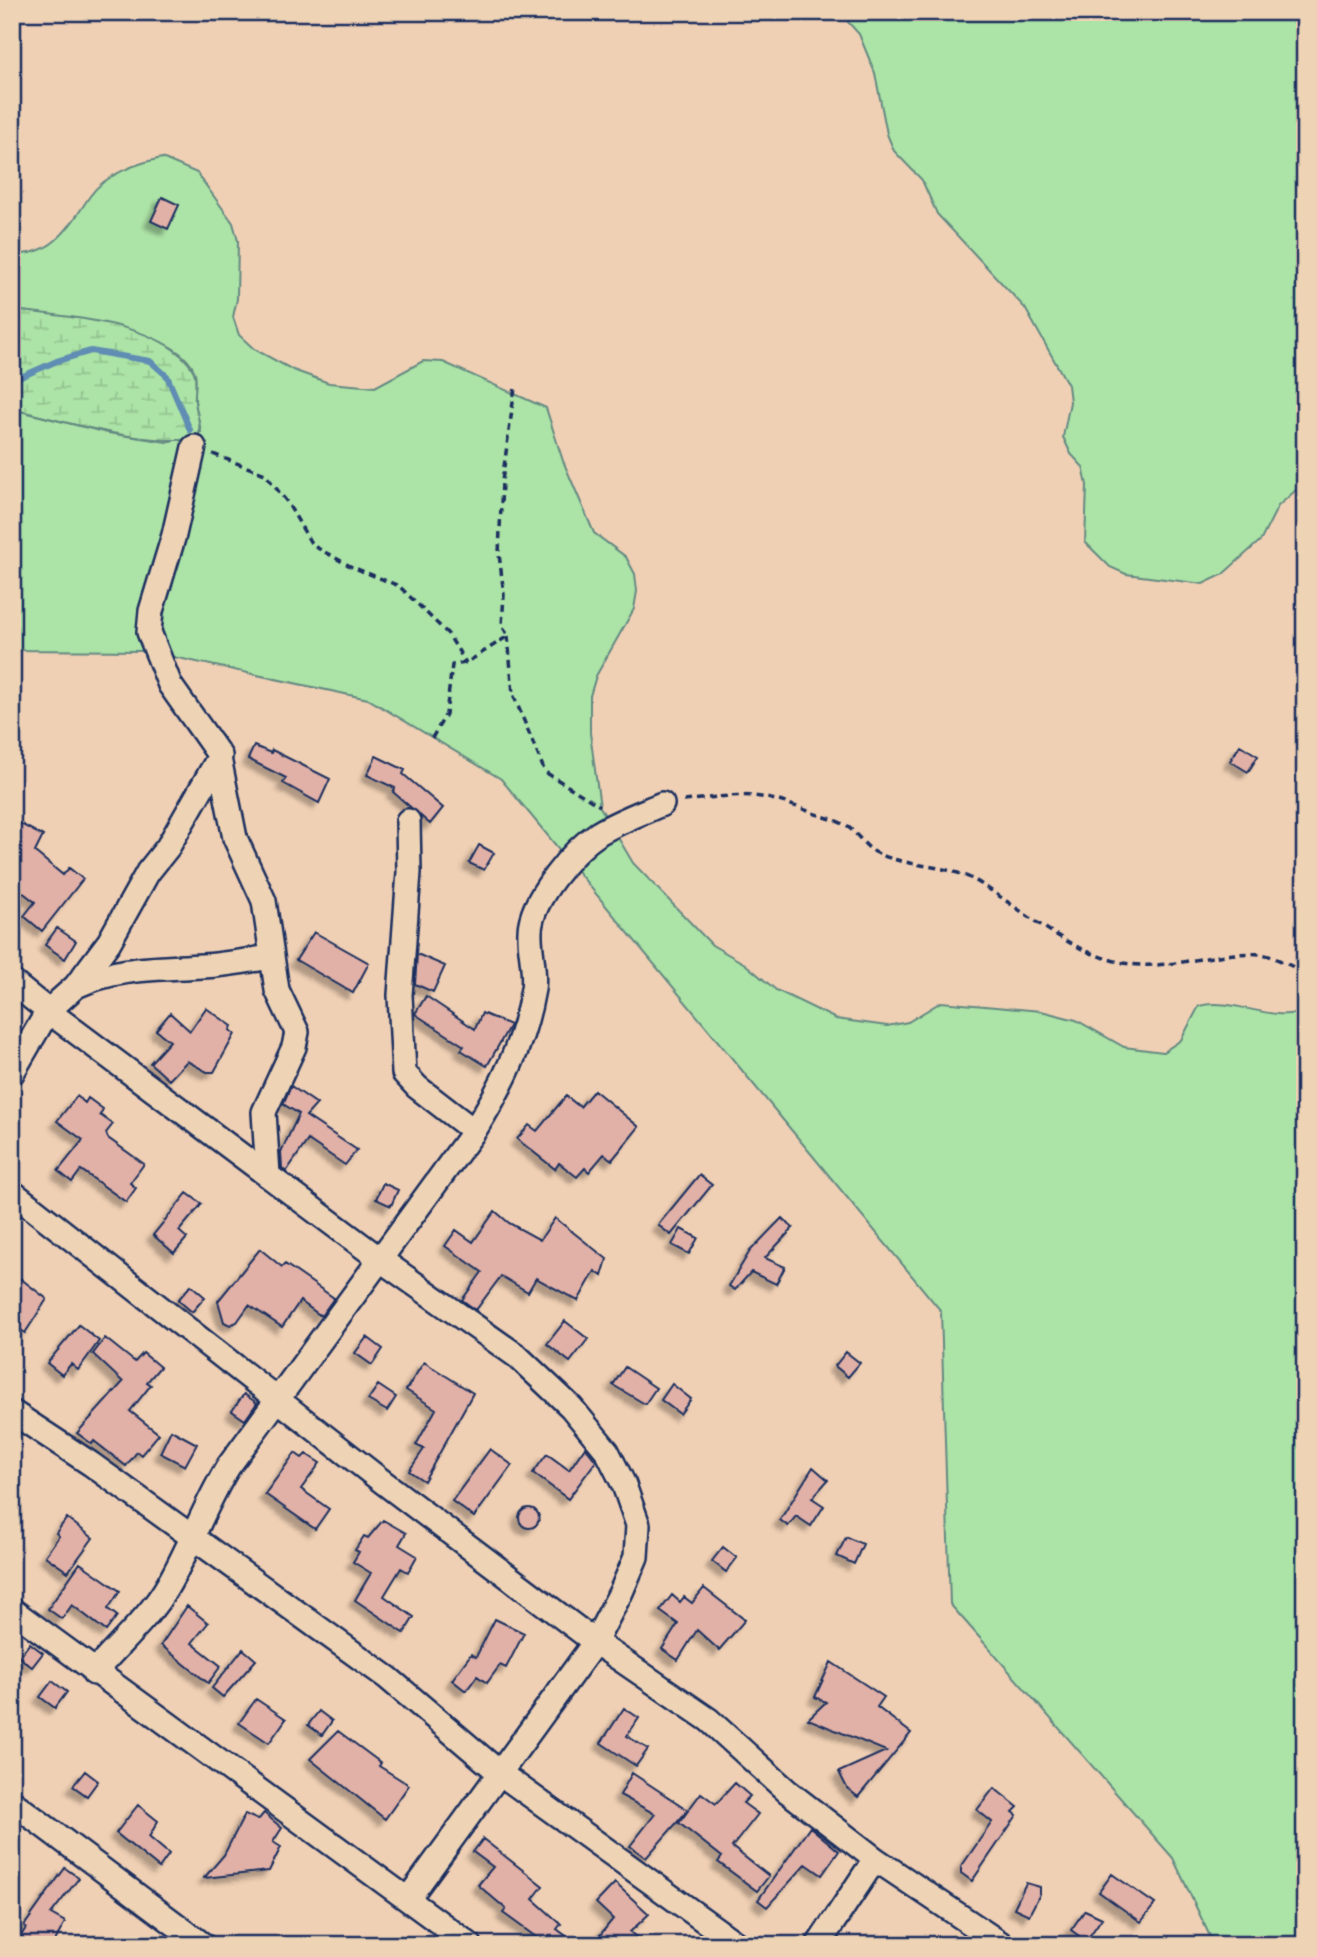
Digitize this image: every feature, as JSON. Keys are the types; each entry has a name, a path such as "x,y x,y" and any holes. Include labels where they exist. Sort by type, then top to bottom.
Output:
{"street":[{"path":"194,447 174,535 151,611 149,632 170,685 219,758 235,838 264,901 277,990 297,1038 264,1112 268,1175"},
{"path":"12,1073 48,1011 76,986 109,942 148,872 168,847 219,758"},
{"path":"94,1673 165,1590 194,1538 215,1489 276,1400 474,1131 500,1090 521,1039 533,987 530,929 535,909 550,883 599,834 662,804"},
{"path":"408,821 409,872 400,995 404,1073 417,1087 474,1131"},
{"path":"76,986 102,974 122,970 207,966 272,957"},
{"path":"12,982 380,1260 517,1356 571,1407 607,1451 624,1485 638,1525 636,1557 595,1642 408,1899"},
{"path":"12,1192 276,1400 595,1642 709,1720 788,1791 875,1858 1003,1945"},
{"path":"12,1412 194,1538 388,1678 500,1774 738,1945"},
{"path":"12,1610 94,1673 470,1945"},
{"path":"12,1802 203,1945"},
{"path":"818,1945 875,1858"}],"path":[{"path":"515,388 502,481 499,554 504,595 502,625 508,636 513,694 545,772 600,807 611,807"},
{"path":"194,447 265,474 287,502 312,545 352,567 399,586 447,634 466,663"},
{"path":"432,738 446,714 452,665 466,663 508,636"},
{"path":"662,804 734,794 771,796 847,826 873,851 909,863 944,867 979,883 1027,917 1086,952 1125,964 1173,965 1209,955 1263,954 1305,972"}],"green space":[{"path":"839,12 1305,12 1305,482 1278,506 1261,540 1222,575 1203,584 1126,574 1110,567 1085,542 1087,485 1083,467 1071,454 1063,437 1070,402 1068,385 1025,308 937,214 922,180 894,151 887,134 875,73 859,34"},
{"path":"162,158 197,173 233,223 238,241 237,299 233,317 239,335 254,349 293,370 329,383 375,387 423,361 443,362 546,408 563,461 594,533 626,557 635,574 637,591 634,609 596,676 590,696 590,733 600,807 633,863 712,945 745,964 776,990 836,1019 887,1026 908,1022 941,1002 1041,1011 1076,1020 1124,1047 1163,1052 1181,1040 1199,1006 1225,1005 1278,1014 1305,1011 1305,1945 1214,1945 1173,1858 950,1604 941,1311 501,779 368,699 146,651 12,650 12,409 108,433 167,442 201,432 195,400 195,373 185,357 166,344 114,326 12,310 12,254 27,254 50,245 68,228 104,181 133,166"},
{"path":"12,310 111,324 160,341 179,354 193,370 196,381 198,439 128,436 12,409"}],"building":[{"path":"162,197 179,205 168,229 151,221"},
{"path":"1240,745 1258,756 1248,772 1230,761"},
{"path":"254,746 271,753 272,750 330,779 319,803 283,783 286,778 248,759"},
{"path":"376,756 405,770 403,774 443,808 430,824 393,792 395,788 367,775"},
{"path":"19,823 43,836 35,852 63,875 69,868 83,879 42,931 24,916 35,902 12,884 12,834"},
{"path":"479,845 494,853 484,870 469,863"},
{"path":"57,928 76,941 65,959 45,945"},
{"path":"314,932 369,963 353,993 296,960"},
{"path":"417,954 445,966 433,992 415,984"},
{"path":"426,996 475,1029 482,1013 510,1025 487,1066 461,1050 464,1046 415,1014"},
{"path":"206,1008 232,1026 230,1030 235,1034 214,1072 207,1072 187,1061 169,1080 150,1063 170,1041 156,1030 170,1013 190,1031"},
{"path":"291,1086 317,1104 306,1116 357,1150 345,1165 308,1140 286,1172 282,1168 281,1152 299,1114 283,1104"},
{"path":"594,1090 639,1127 612,1160 604,1154 589,1172 585,1168 577,1177 559,1163 555,1169 517,1139 529,1125 537,1131 566,1096 580,1107"},
{"path":"77,1096 85,1103 88,1098 103,1109 100,1115 113,1124 106,1133 108,1138 144,1164 130,1183 136,1188 126,1202 81,1170 72,1182 58,1171 83,1140 57,1121"},
{"path":"699,1175 712,1185 671,1235 658,1225"},
{"path":"383,1183 398,1190 391,1206 376,1199"},
{"path":"187,1193 202,1204 179,1231 187,1238 174,1253 153,1235"},
{"path":"495,1211 509,1223 540,1240 555,1218 607,1259 602,1276 595,1271 578,1301 536,1278 528,1292 501,1276 476,1310 462,1300 482,1272 445,1246 456,1230 473,1242"},
{"path":"782,1218 793,1228 765,1258 785,1267 776,1284 751,1272 735,1290 729,1286 750,1251"},
{"path":"681,1229 698,1238 689,1254 672,1245"},
{"path":"260,1249 282,1267 285,1264 334,1298 321,1316 300,1301 282,1327 249,1305 237,1322 230,1325 224,1322 218,1301"},
{"path":"12,1272 47,1299 25,1333 12,1323"},
{"path":"191,1285 205,1297 192,1312 178,1300"},
{"path":"565,1321 588,1339 570,1362 547,1344"},
{"path":"79,1325 99,1341 78,1370 71,1364 62,1375 47,1363"},
{"path":"367,1337 383,1349 372,1365 355,1353"},
{"path":"105,1338 135,1362 143,1353 160,1367 147,1382 151,1385 130,1411 159,1434 141,1455 137,1452 126,1466 94,1441 92,1444 77,1433 123,1382 93,1354"},
{"path":"846,1352 860,1363 848,1377 835,1366"},
{"path":"424,1362 473,1393 424,1481 409,1471 424,1449 416,1445 436,1409 406,1390"},
{"path":"625,1367 656,1388 645,1404 613,1385"},
{"path":"672,1384 691,1399 680,1414 661,1400"},
{"path":"378,1385 396,1397 387,1411 368,1400"},
{"path":"244,1394 257,1403 245,1420 232,1411"},
{"path":"171,1430 197,1444 185,1466 160,1453"},
{"path":"585,1447 596,1461 568,1499 533,1473 547,1454 569,1470"},
{"path":"490,1449 512,1465 474,1517 452,1501"},
{"path":"295,1453 302,1458 306,1454 320,1463 301,1489 329,1509 315,1529 265,1494"},
{"path":"813,1467 828,1480 812,1498 824,1506 811,1526 796,1516 788,1526 780,1520"},
{"path":"529,1508 536,1511 539,1518 536,1525 529,1528 522,1525 519,1518 522,1511"},
{"path":"67,1518 93,1538 68,1572 45,1556"},
{"path":"383,1520 406,1533 399,1545 417,1556 408,1572 401,1568 384,1596 414,1617 404,1633 355,1600 371,1573 353,1562 359,1552 355,1550 364,1536 368,1538"},
{"path":"846,1537 863,1544 854,1564 837,1556"},
{"path":"723,1547 737,1558 726,1572 712,1561"},
{"path":"80,1563 120,1591 108,1609 117,1616 106,1631 72,1605 62,1619 48,1609"},
{"path":"704,1588 745,1620 719,1650 697,1630 678,1660 662,1649 678,1624 660,1611 672,1595 680,1602 684,1597 692,1603"},
{"path":"187,1606 208,1623 192,1643 221,1666 208,1683 161,1645"},
{"path":"495,1619 524,1633 506,1668 500,1665 487,1683 477,1676 466,1691 452,1680 471,1654 476,1657"},
{"path":"30,1643 43,1653 32,1667 19,1657"},
{"path":"243,1649 256,1660 223,1697 212,1688"},
{"path":"831,1662 884,1697 877,1707 911,1733 858,1797 847,1788 839,1772 886,1751 808,1719 826,1702 815,1697"},
{"path":"52,1681 67,1692 55,1708 40,1697"},
{"path":"256,1699 286,1719 269,1743 239,1723"},
{"path":"624,1708 639,1718 627,1736 648,1749 636,1766 601,1743"},
{"path":"319,1711 332,1721 322,1735 308,1725"},
{"path":"338,1731 381,1763 379,1766 409,1785 385,1819 310,1759"},
{"path":"85,1771 98,1781 87,1796 73,1786"},
{"path":"632,1773 688,1810 646,1858 630,1846 655,1814 620,1795"},
{"path":"735,1783 750,1796 743,1803 758,1814 732,1847 769,1876 757,1891 718,1862 722,1857 679,1823 701,1793 716,1804"},
{"path":"994,1788 1018,1807 1013,1812 1017,1815 972,1881 961,1873 961,1867 992,1822 977,1810"},
{"path":"138,1805 158,1821 149,1837 169,1854 159,1868 116,1833"},
{"path":"264,1813 282,1828 273,1842 281,1847 269,1871 204,1878 224,1855 245,1814 258,1820"},
{"path":"810,1827 839,1851 822,1875 806,1864 767,1907 758,1900"},
{"path":"483,1839 543,1886 533,1899 561,1924 557,1929 578,1945 547,1945 503,1913 506,1909 478,1885 493,1867 473,1852"},
{"path":"65,1868 79,1878 51,1914 65,1922 53,1945 15,1945 26,1928 24,1926"},
{"path":"1112,1874 1155,1904 1141,1922 1099,1892"},
{"path":"615,1883 649,1914 630,1932 646,1945 592,1945 613,1919 596,1903"},
{"path":"1026,1883 1040,1887 1040,1894 1029,1915 1014,1908"},
{"path":"1085,1910 1102,1918 1086,1941 1071,1930"}],"waterway":[{"path":"12,374 23,376 57,361 91,351 150,361 167,376 190,430"}]}
